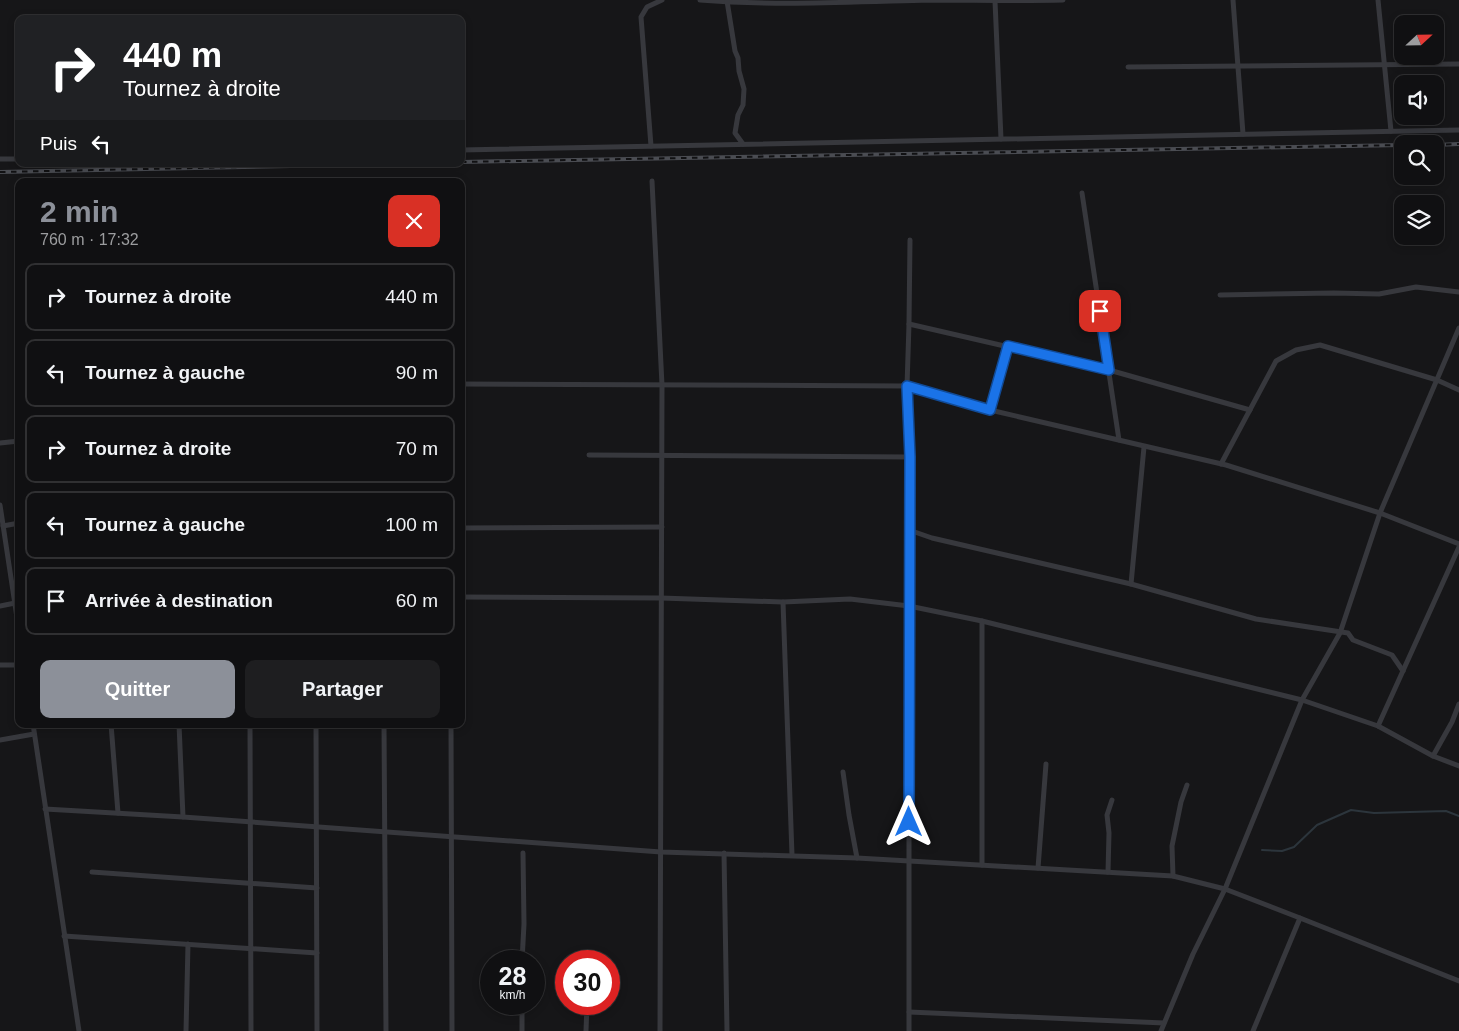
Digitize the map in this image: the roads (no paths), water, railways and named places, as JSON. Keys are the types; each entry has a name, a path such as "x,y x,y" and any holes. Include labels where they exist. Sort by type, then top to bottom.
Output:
{"street":[{"path":"651,146 641,17 647,6 662,0"},
{"path":"700,0 862,3 930,0 1063,0"},
{"path":"1233,0 1243,134"},
{"path":"1378,0 1391,131"},
{"path":"727,1 734,51 738,58 744,89 743,105 738,115 735,133 743,144"},
{"path":"995,1 1001,139"},
{"path":"1128,67 1459,64"},
{"path":"465,150 1459,130"},
{"path":"0,159 15,158"},
{"path":"652,181 662,385 660,1031"},
{"path":"1082,193 1119,440"},
{"path":"909,1031 910,457 907,386 910,240"},
{"path":"1220,295 1334,292 1380,294 1416,287 1459,292"},
{"path":"909,324 1109,370 1250,410"},
{"path":"1161,1031 1193,954 1225,889 1302,700 1340,633 1380,513 1459,328"},
{"path":"1221,464 1276,361 1296,350 1320,345 1437,380 1459,390"},
{"path":"990,410 1008,346"},
{"path":"465,384 907,386 990,410 1221,464 1380,513 1459,546 1378,726"},
{"path":"0,443 15,441"},
{"path":"1131,584 1144,447"},
{"path":"589,455 910,457"},
{"path":"0,505 15,588"},
{"path":"3,526 15,524"},
{"path":"465,528 662,527"},
{"path":"910,530 932,538 1131,584 1256,619 1348,633 1353,640 1373,650 1387,652 1403,671"},
{"path":"465,597 662,598 783,602 850,599 909,606 982,621 1302,700 1378,726 1433,756 1459,766"},
{"path":"783,602 792,855"},
{"path":"0,606 15,603"},
{"path":"982,621 982,865"},
{"path":"0,665 15,665"},
{"path":"1433,756 1452,722 1459,704"},
{"path":"33,728 78,1031"},
{"path":"111,728 118,813"},
{"path":"179,728 183,817"},
{"path":"250,728 251,1031"},
{"path":"316,728 316,1031"},
{"path":"384,728 386,1031"},
{"path":"451,728 452,1031"},
{"path":"0,740 34,734"},
{"path":"1038,868 1046,764"},
{"path":"843,772 857,858"},
{"path":"1173,876 1172,846 1181,802 1187,785"},
{"path":"1108,872 1109,833 1107,815 1112,800"},
{"path":"46,809 316,826 661,852 857,858 1173,876 1225,889 1459,981"},
{"path":"523,853 523,950"},
{"path":"724,853 727,1031"},
{"path":"92,872 316,888"},
{"path":"1253,1031 1300,918"},
{"path":"64,936 316,953"},
{"path":"186,1031 188,944"},
{"path":"909,1012 1164,1023"},
{"path":"522,1015 522,1031"},
{"path":"586,1031 587,1015"}],"waterway":[{"path":"1262,850 1282,851 1294,847 1317,825 1351,810 1374,813 1446,811 1459,816"}],"railway":[{"path":"1444,145 1459,144"},
{"path":"465,162 1394,145"},
{"path":"0,172 243,167"}]}
